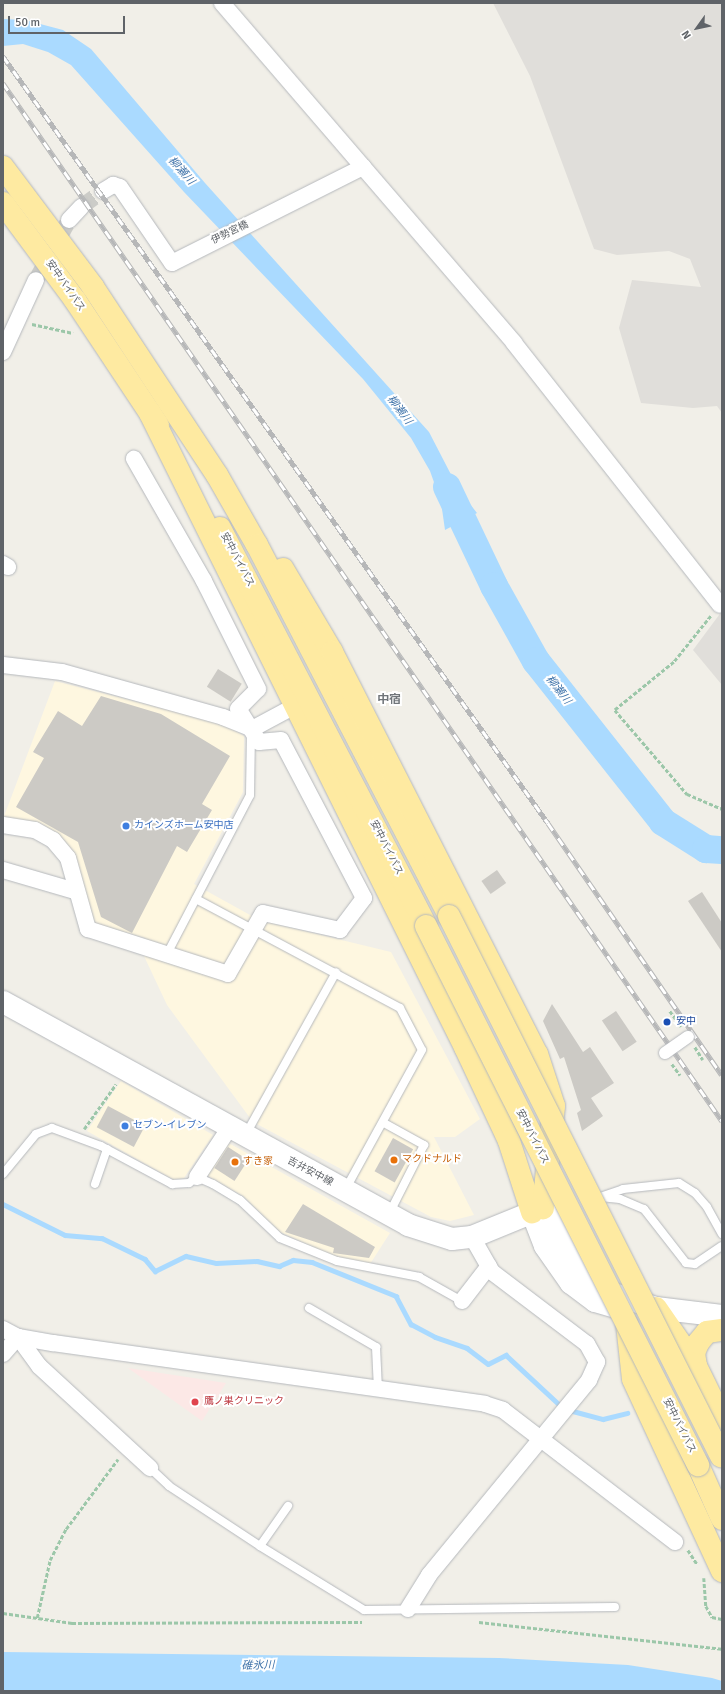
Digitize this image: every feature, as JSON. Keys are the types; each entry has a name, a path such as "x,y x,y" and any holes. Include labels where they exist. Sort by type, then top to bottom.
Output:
{"highway":[{"path":"3,166 84,274 217,474 299,592 537,1054 554,1106 538,1210"},
{"name":"安中バイパス","path":"3,203 44,256 150,413 236,557 426,926 698,1465 722,1519"},
{"path":"150,413 293,707 465,1047 509,1141 538,1210"},
{"path":"217,474 449,916 721,1458"},
{"path":"465,1047 517,1017"},
{"path":"656,1308 696,1366 722,1419"},
{"path":"626,1310 633,1378 712,1573"},
{"path":"696,1366 694,1354 698,1343 707,1332 722,1330"}],"main road":[{"name":"吉井安中線","path":"3,1002 127,1069 237,1132 389,1215 437,1236 472,1237 538,1210"},
{"path":"538,1210 562,1245 587,1276 611,1293 656,1308"},
{"path":"538,1210 545,1246 571,1284 595,1301 626,1310 656,1308 722,1316"}],"street":[{"path":"222,3 514,343 720,605"},
{"name":"伊勢宮橋","path":"103,191 113,185 120,187 172,263 207,244 363,167"},
{"path":"69,220 81,207"},
{"path":"3,352 36,280"},
{"path":"3,825 35,830 53,840 68,858 75,891 88,929 228,974 263,913 340,930 364,898 281,740 259,742 238,709 258,689 204,581 134,460"},
{"path":"3,665 62,672 223,717 252,729"},
{"path":"252,729 293,707"},
{"path":"3,870 75,891"},
{"path":"665,1053 688,1037"},
{"path":"197,1177 237,1132"},
{"path":"408,1609 429,1575 540,1437 594,1373 596,1357 578,1336 488,1266 472,1237"},
{"path":"462,1301 488,1266"},
{"path":"3,1329 18,1337 485,1404 503,1410 675,1542"},
{"path":"3,1354 18,1337"},
{"path":"18,1337 39,1366 128,1446 150,1468"}],"lane":[{"path":"167,954 250,795 252,729"},
{"path":"196,898 336,972 400,1008 422,1050 384,1123 345,1190"},
{"path":"237,1132 336,972"},
{"path":"384,1123 424,1145 389,1215"},
{"path":"3,1174 36,1134 52,1128 78,1136 107,1149 172,1184 189,1183 197,1177 240,1200 280,1238 337,1261 419,1277 462,1301"},
{"path":"95,1184 107,1149"},
{"path":"722,1234 707,1207 695,1192 679,1183 623,1189 600,1197 620,1199 644,1209 686,1263 694,1264 722,1246"},
{"path":"310,1308 376,1347 378,1389"},
{"path":"150,1468 169,1486 260,1546 357,1607 372,1612 408,1609 615,1607"},
{"path":"260,1546 288,1506"}],"path":[{"path":"18,320 73,333"},
{"path":"720,605 674,662 615,710 687,794 722,809"},
{"path":"670,1010 688,1037"},
{"path":"78,1136 127,1069"},
{"path":"37,1618 50,1560 66,1529 128,1446"},
{"path":"675,1542 688,1550 700,1570"},
{"path":"712,1573 706,1606 712,1617 722,1619"},
{"path":"3,1613 37,1618 108,1624 364,1622"},
{"path":"474,1622 722,1649"}],"shaded area":[{"path":"493,3 722,3 722,413 717,406 693,408 641,403 619,328 632,280 701,287 690,259 669,251 617,255 594,249 530,76"},
{"path":"722,611 722,685 693,650"},
{"path":"55,681 224,724 244,736 243,792 194,884 259,920 391,952 480,1119 455,1137 434,1137 474,1215 450,1221 431,1217 253,1122 167,1005 144,956 145,938 95,924 75,856 3,819"},
{"path":"121,1081 213,1135 184,1178 174,1180 87,1131"},
{"path":"225,1141 390,1233 370,1264 337,1258 280,1232 243,1196 206,1175"},
{"name":"鷹ノ巣クリニック","path":"128,1368 226,1383 202,1421"}],"water":[{"path":"3,19 25,20 63,30 91,49 205,183 429,432 459,490 477,513 445,530 441,502 430,471 411,438 363,379 184,192 71,65 48,52 23,44 3,46"},
{"name":"碓氷川","path":"3,1652 499,1658 628,1665 712,1678 722,1681 722,1691 3,1691"}],"building":[{"path":"218,669 242,684 231,702 207,687"},
{"name":"カインズホーム安中店","path":"101,696 161,714 230,756 202,804 212,810 187,852 177,846 132,933 101,917 78,842 16,807 44,758 33,752 58,711 82,726"},
{"path":"497,870 506,883 491,894 481,881"},
{"path":"702,892 722,923 722,952 688,901"},
{"path":"552,1004 583,1052 590,1047 614,1083 591,1098 603,1116 582,1131 577,1113 581,1110 564,1057 560,1059 543,1021"},
{"path":"616,1011 637,1042 623,1051 602,1021"},
{"path":"108,1106 145,1126 134,1147 97,1127"},
{"name":"マクドナルド","path":"393,1138 413,1149 395,1182 375,1171"},
{"path":"228,1147 248,1160 235,1181 214,1168"},
{"path":"303,1204 375,1247 369,1258 333,1253 334,1248 285,1232"}],"waterway":[{"name":"柳瀬川","path":"447,487 494,586 536,661 663,822 706,849 722,850"},
{"path":"3,1204 65,1235 102,1238 145,1259 155,1271 186,1256 216,1263 257,1261 279,1266 293,1260 312,1262 396,1296 411,1324 435,1337 467,1348 488,1364 506,1355 562,1407"},
{"path":"569,1410 603,1419 627,1413"}],"tunnel":[{"path":"81,207 103,191"},
{"path":"36,280 69,220"}],"railway":[{"path":"3,56 548,823 722,1075"},
{"path":"3,83 722,1121"}],"place":[{"name":"カインズホーム安中店","path":"126,826"},
{"name":"安中","path":"667,1022"},
{"name":"セブン-イレブン","path":"125,1126"},
{"name":"マクドナルド","path":"394,1160"},
{"name":"すき家","path":"235,1162"},
{"name":"鷹ノ巣クリニック","path":"195,1402"}],"district":[{"name":"中宿","path":"389,700"}]}
